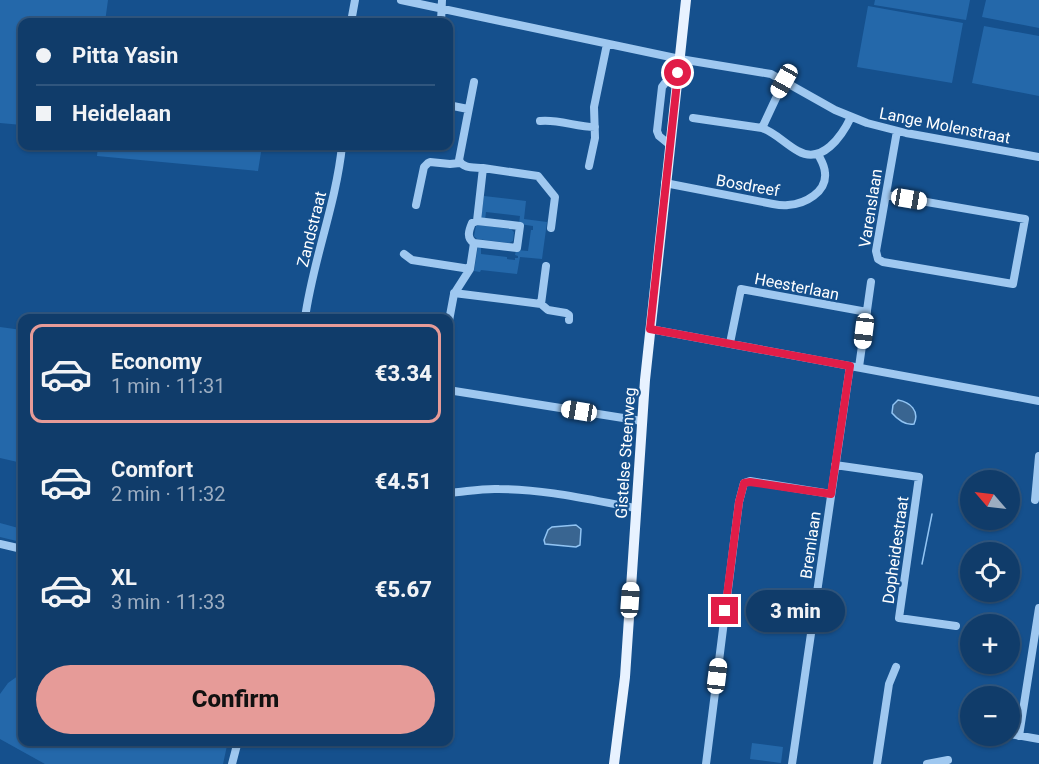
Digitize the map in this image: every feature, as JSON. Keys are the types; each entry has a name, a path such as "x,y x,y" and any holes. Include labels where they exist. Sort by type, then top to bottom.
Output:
{"main road":[{"name":"Gistelse Steenweg","path":"614,764 625,677 650,329 686,0"}],"street":[{"path":"352,18 354,0"},
{"name":"Lange Molenstraat","path":"401,0 442,4 607,44 771,74 823,104 851,117 897,131 1039,157"},
{"path":"589,166 595,138 594,107 607,44"},
{"path":"762,128 784,81"},
{"path":"460,163 458,157 474,82"},
{"path":"453,106 468,109"},
{"path":"693,118 762,128 808,155 818,154 827,148 840,136 851,117"},
{"path":"540,120 595,127"},
{"name":"Varenslaan","path":"886,195 1025,219 1013,284 878,259 876,251 897,131"},
{"name":"Zandstraat","path":"306,314 337,180 341,150"},
{"name":"Bosdreef","path":"665,183 773,204 792,205 812,197 824,184 825,170 818,154"},
{"path":"416,205 424,167 430,162 460,163 465,166 538,176 555,197 551,228"},
{"path":"477,221 483,168"},
{"path":"477,221 520,226 517,248 474,243 469,236 471,223 477,221"},
{"path":"450,314 454,292 470,268 474,243"},
{"path":"404,254 412,260 470,268"},
{"path":"541,304 546,266"},
{"path":"859,367 871,282"},
{"name":"Heesterlaan","path":"730,343 741,289 867,312"},
{"path":"454,292 541,304 548,310 567,313 569,320"},
{"path":"650,329 1039,401"},
{"name":"Bremlaan","path":"792,764 850,366"},
{"path":"453,391 642,421"},
{"path":"1035,500 1039,456"},
{"name":"Dopheidestraat","path":"835,465 919,477 899,618 956,626"},
{"path":"706,764 739,502 744,483 831,494"},
{"path":"453,493 511,489 636,508"},
{"path":"0,544 18,548"},
{"path":"1020,731 1035,659 1039,608"},
{"path":"877,764 889,684 896,667"},
{"path":"1020,736 1039,739"},
{"path":"232,764 237,746"},
{"path":"927,764 948,759"}],"shaded area":[{"path":"0,0 108,0 106,18 18,18 18,125 0,123"},
{"path":"875,0 970,0 966,20 874,5"},
{"path":"986,0 1039,0 1039,28 982,17"},
{"path":"868,6 963,23 952,83 857,67"},
{"path":"984,26 1039,36 1039,96 972,83"},
{"path":"98,150 261,150 258,171 97,156"},
{"path":"484,196 526,201 524,219 547,222 542,259 520,257 517,274 474,271 478,246 481,246 481,254 515,260 518,258 515,255 516,250 528,251 531,230 533,230 533,226 519,224 520,216 486,212 485,220 481,219"},
{"path":"476,226 511,229 514,232 513,241 509,243 477,239 474,236"},
{"path":"0,327 18,329 18,462 0,458"},
{"path":"898,400 906,403 915,411 914,424 902,422 892,413 893,405"},
{"path":"0,523 18,528 18,541 0,537"},
{"path":"576,525 581,529 580,545 576,547 545,544 544,540 548,530 552,527"},
{"path":"18,676 18,746 227,746 223,764 45,764 0,739 0,694 8,683"},
{"path":"752,743 783,747 781,763 750,759"}],"waterway":[{"path":"922,564 932,514"}],"route":[{"path":"678,73 650,329 850,366 831,494 744,483 739,502 725,611"}]}
